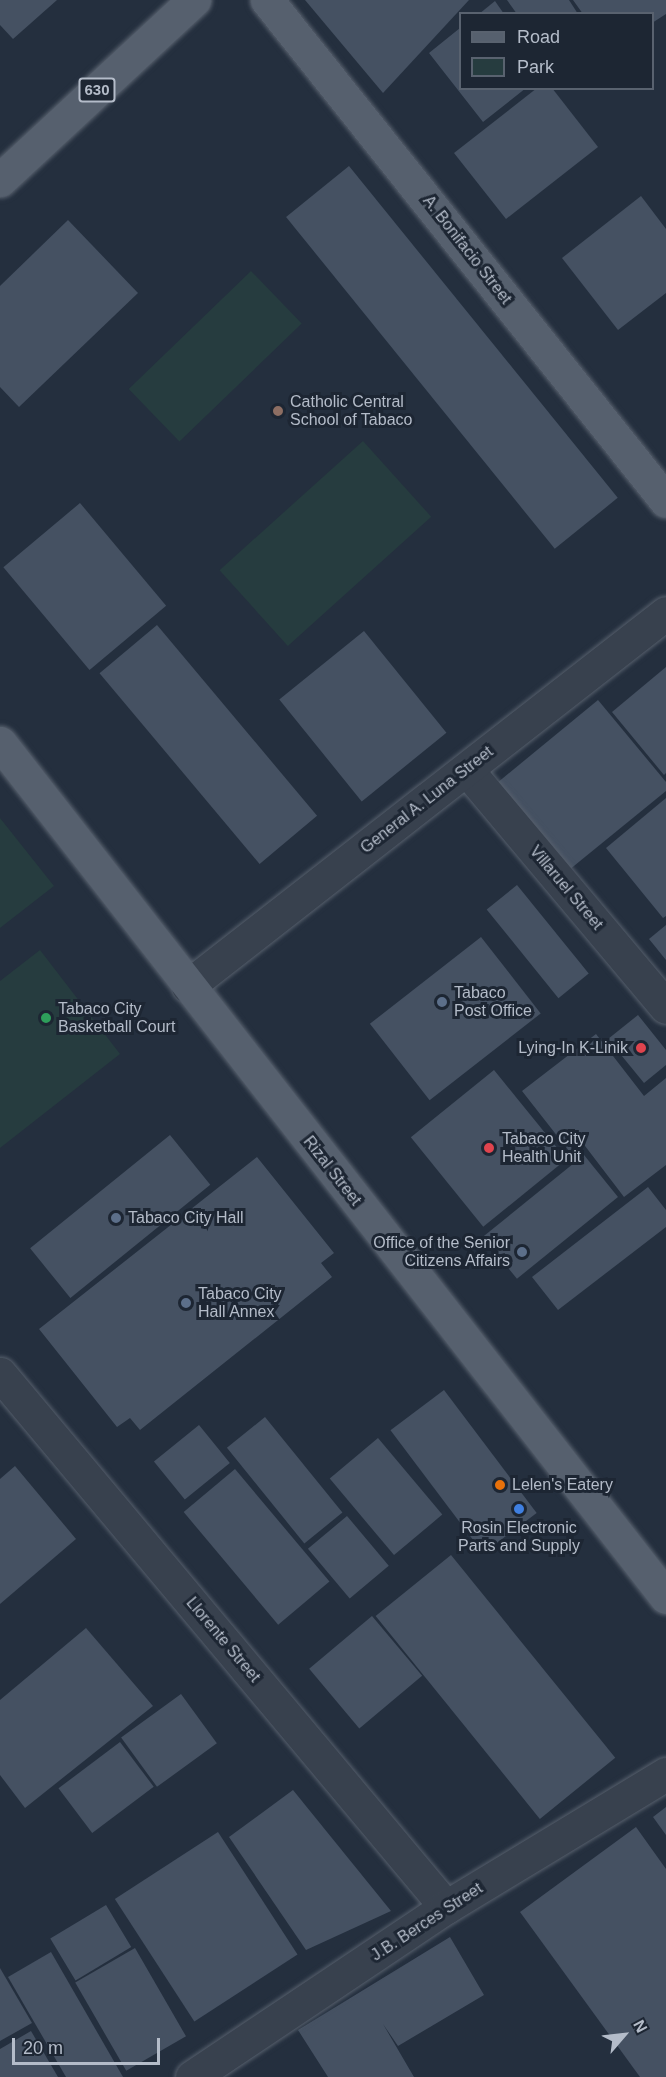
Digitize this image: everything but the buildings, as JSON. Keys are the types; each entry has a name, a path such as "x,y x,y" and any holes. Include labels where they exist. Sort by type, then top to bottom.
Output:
{"main road":[{"name":"630","path":"0,180 194,0"},
{"name":"A. Bonifacio Street","path":"267,0 666,501"},
{"name":"Rizal Street","path":"0,743 666,1597"}],"street":[{"name":"General A. Luna Street","path":"188,986 666,613"},
{"name":"Villaruel Street","path":"467,770 666,1007"},
{"name":"Llorente Street","path":"0,1374 446,1907"},
{"name":"J.B. Berces Street","path":"192,2077 446,1907 666,1774"}],"green space":[{"path":"251,271 302,324 179,442 129,389"},
{"path":"363,441 431,517 288,646 220,570"},
{"path":"0,818 54,886 0,928"},
{"name":"Tabaco City Basketball Court","path":"40,950 120,1054 0,1148 0,981"}],"place":[{"name":"Catholic Central School of Tabaco","path":"278,411"},
{"name":"Tabaco Post Office","path":"442,1002"},
{"name":"Tabaco City Basketball Court","path":"46,1018"},
{"name":"Lying-In K-Linik","path":"641,1048"},
{"name":"Tabaco City Health Unit","path":"489,1148"},
{"name":"Tabaco City Hall","path":"116,1218"},
{"name":"Office of the Senior Citizens Affairs","path":"522,1252"},
{"name":"Tabaco City Hall Annex","path":"186,1303"},
{"name":"Lelen's Eatery","path":"500,1485"},
{"name":"Rosin Electronic Parts and Supply","path":"519,1509"}]}
